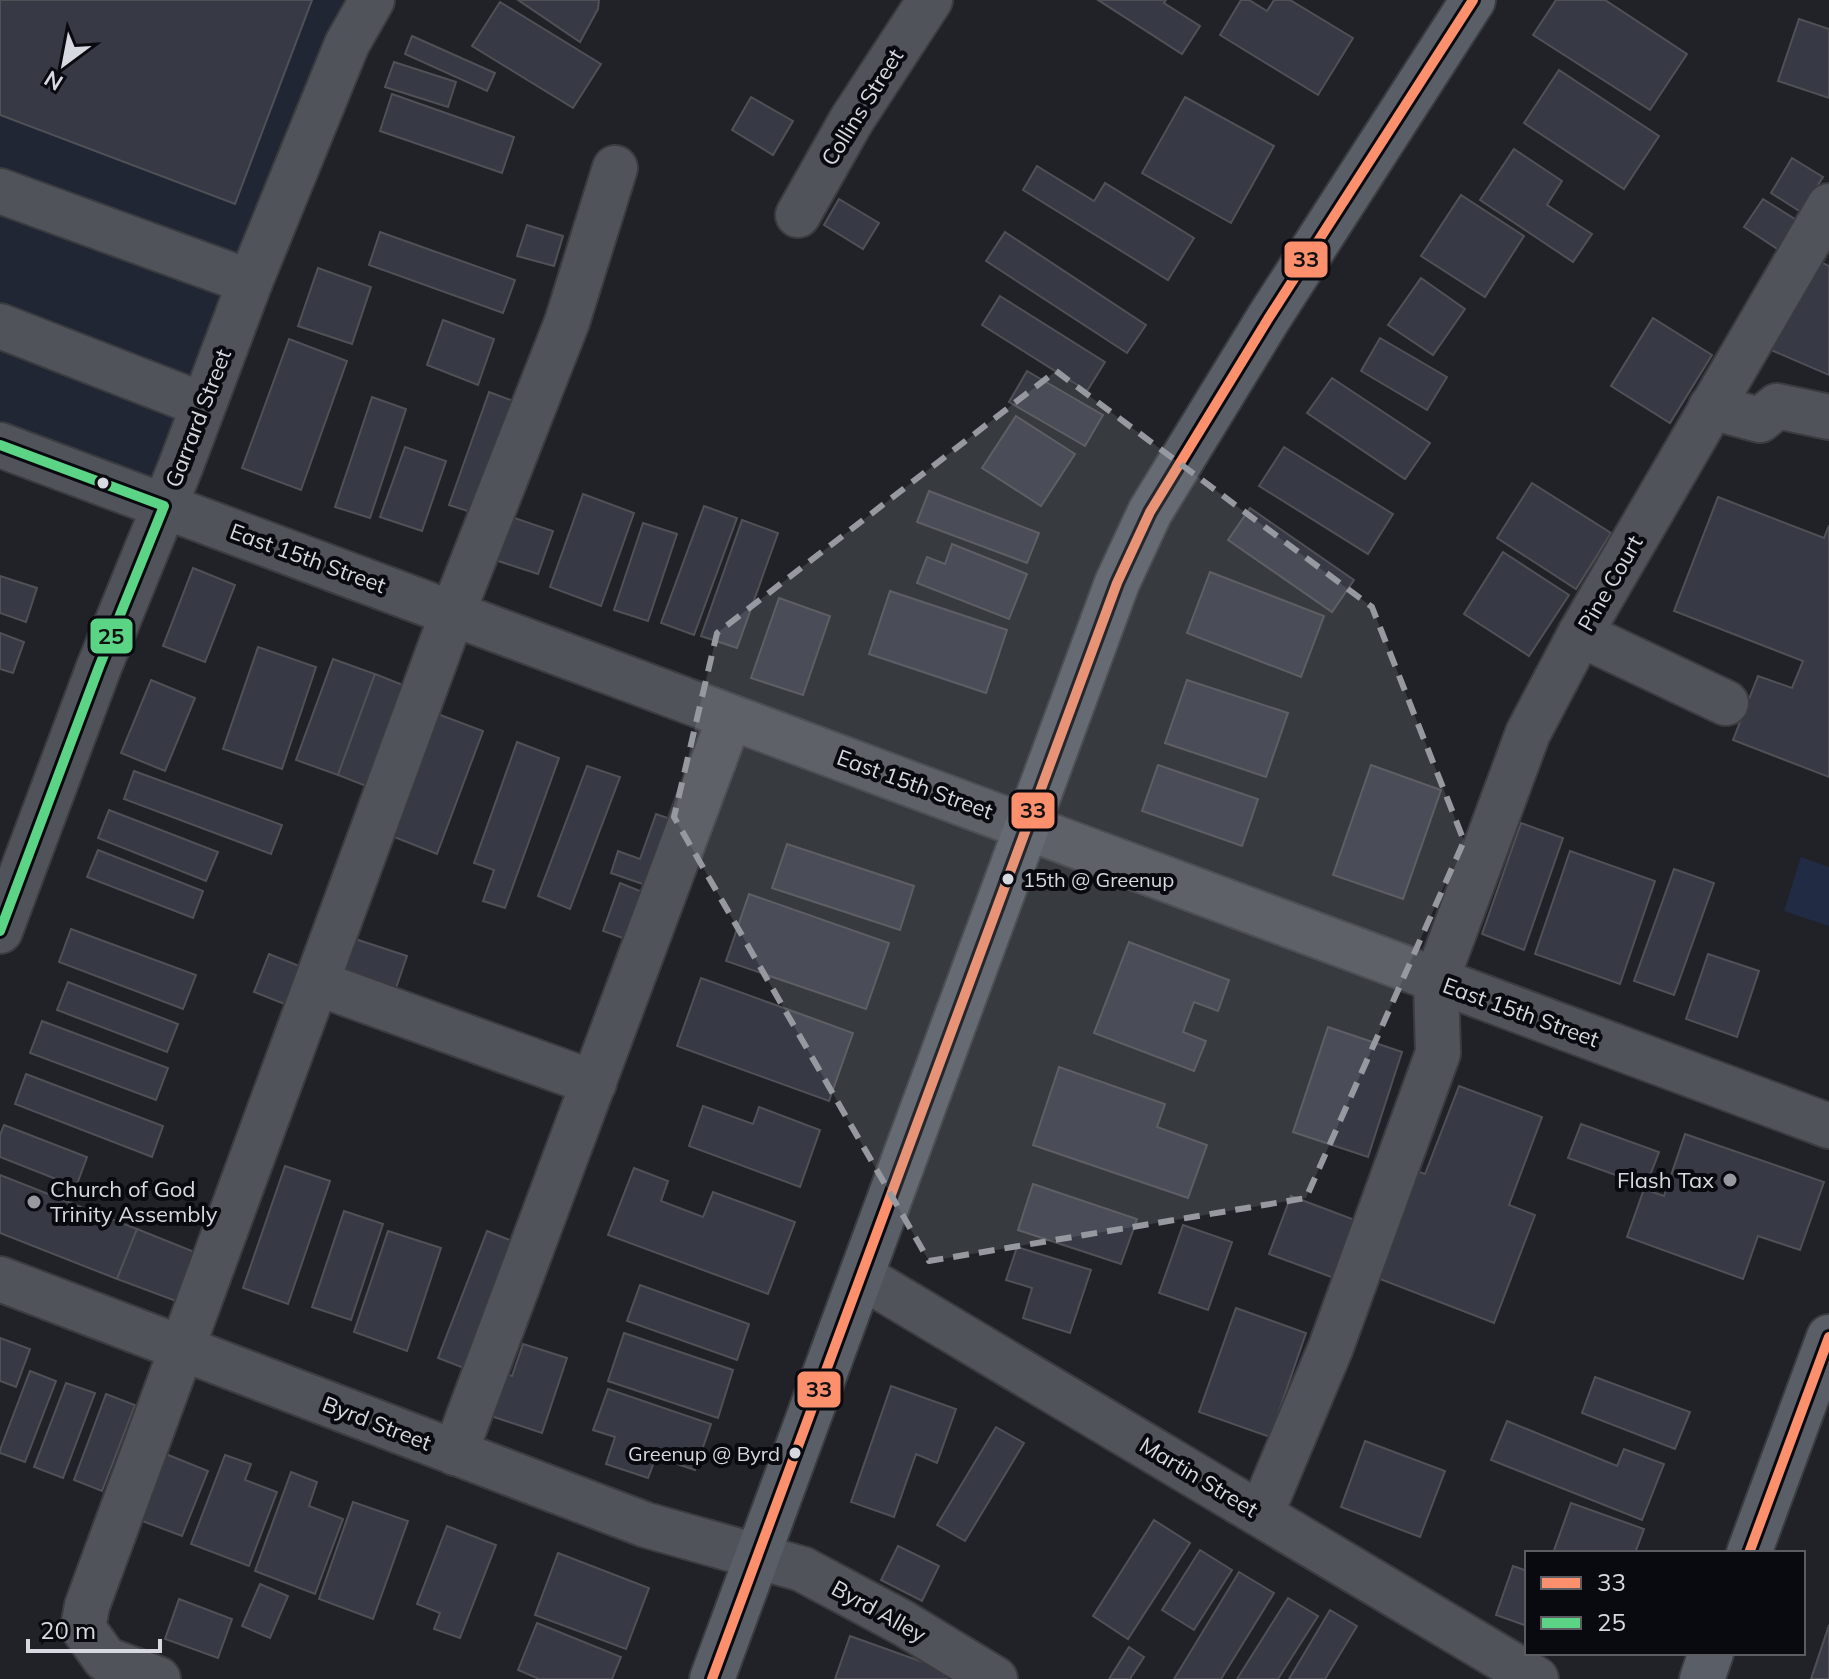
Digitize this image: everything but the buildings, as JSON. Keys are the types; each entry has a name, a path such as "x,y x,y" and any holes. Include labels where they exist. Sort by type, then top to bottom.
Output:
{"main road":[{"path":"712,1679 1117,583 1150,512 1268,319 1473,0"},
{"path":"1750,1551 1829,1337"},
{"path":"1702,1679 1710,1655"}],"street":[{"name":"Garrard Street","path":"0,931 99,667 250,282 347,44 372,0"},
{"name":"Collins Street","path":"798,215 851,121 930,0"},
{"path":"158,1679 105,1659 83,1628 87,1606 453,612 567,322 615,168"},
{"path":"0,191 250,282"},
{"name":"Pine Court","path":"1436,981 1528,733 1580,634 1829,206"},
{"path":"0,326 203,405"},
{"path":"1711,407 1760,420 1777,406 1829,417"},
{"name":"East 15th Street","path":"0,445 1829,1126"},
{"path":"1580,634 1726,703"},
{"path":"455,1453 730,717"},
{"path":"1261,1514 1331,1347 1438,1053 1436,981"},
{"path":"317,983 594,1083"},
{"name":"Martin Street","path":"861,1276 1536,1679"},
{"name":"Byrd Street","path":"0,1279 646,1525 757,1556"},
{"name":"Byrd Alley","path":"757,1556 802,1569 903,1623 995,1679"}],"highlighted area":[{"path":"1056,371 1372,607 1464,841 1306,1198 929,1261 674,817 717,633"}],"shaded area":[{"path":"0,0 372,0 164,506 0,445"},
{"path":"1801,857 1829,867 1829,926 1784,911"}],"transit line":[{"name":"33","path":"712,1679 1117,583 1150,512 1268,319 1473,0"},
{"name":"25","path":"0,445 164,506 99,667 0,931"},
{"name":"33","path":"1750,1551 1829,1337"}],"place":[{"name":"15th @ Greenup","path":"1008,879"},
{"name":"Flash Tax","path":"1730,1180"},
{"name":"Church of God Trinity Assembly","path":"34,1202"},
{"name":"Greenup @ Byrd","path":"795,1453"}]}
